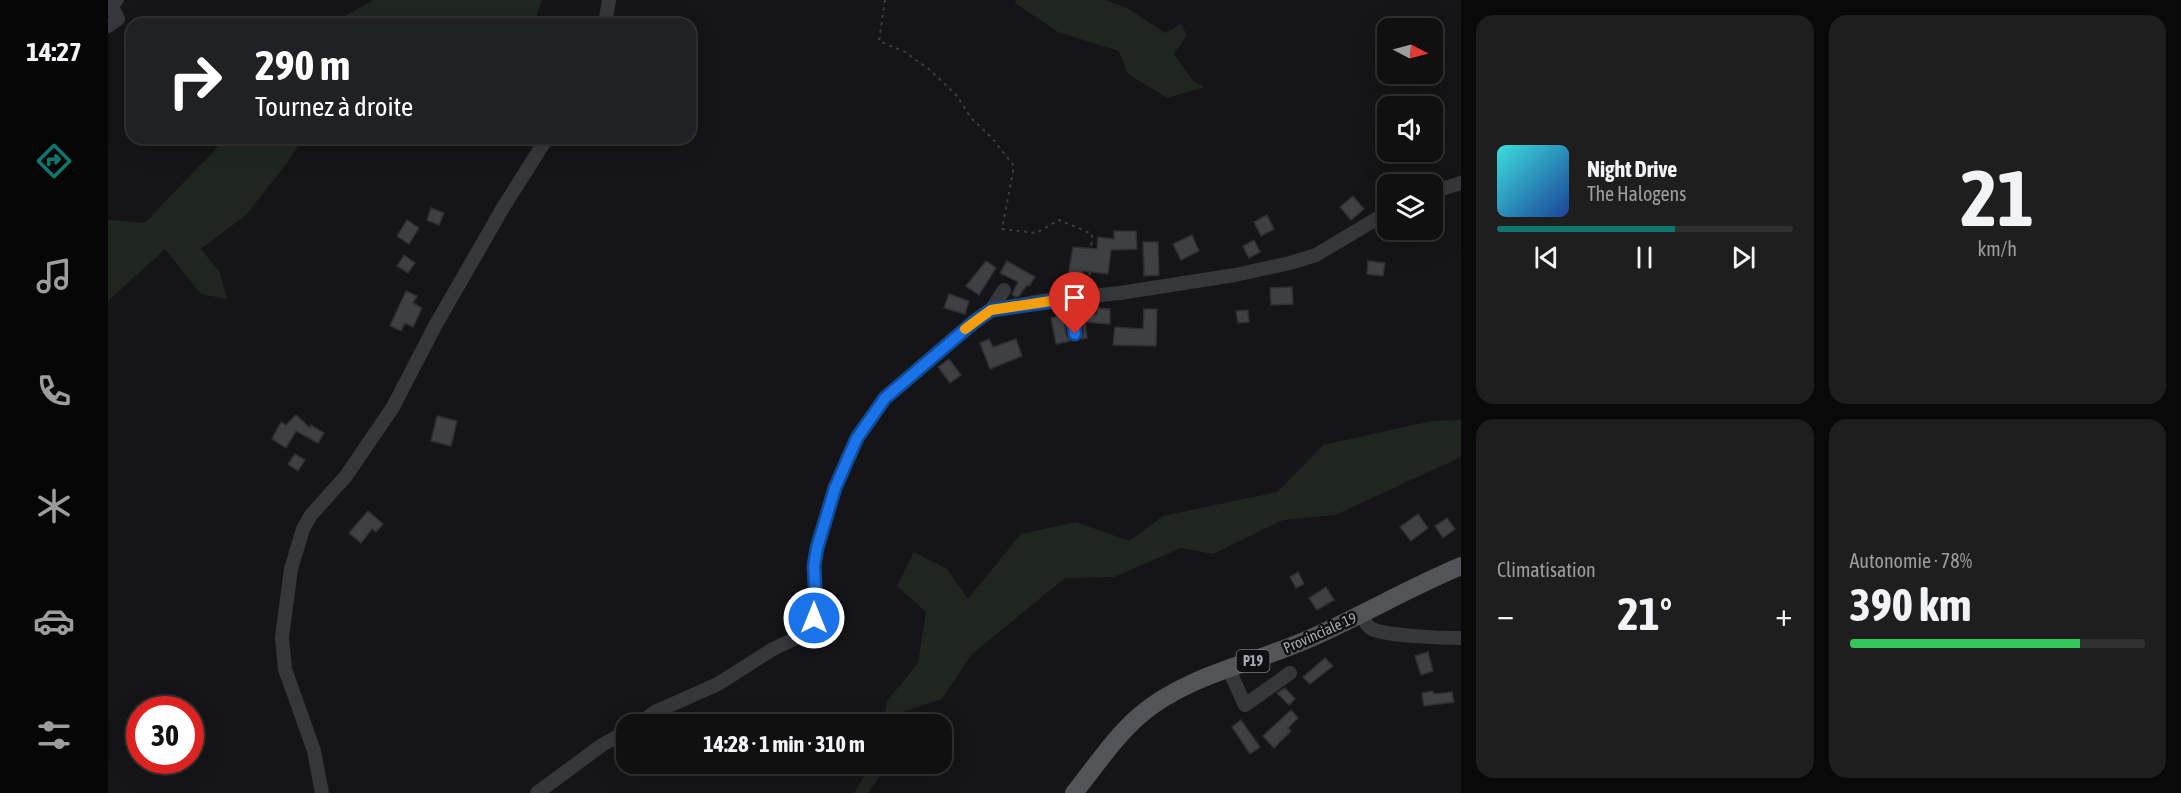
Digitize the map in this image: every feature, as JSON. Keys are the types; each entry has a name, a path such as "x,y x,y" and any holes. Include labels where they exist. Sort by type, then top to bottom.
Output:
{"main road":[{"name":"Provinciale 19","path":"1074,793 1113,744 1139,716 1172,693 1198,680 1272,655 1461,566"}],"street":[{"path":"108,26 118,19 111,5 117,0"},
{"path":"606,18 609,0"},
{"path":"322,793 314,751 285,669 282,638 291,569 303,530 311,515 346,476 393,407 435,326 492,226 543,144"},
{"path":"1443,189 1461,183"},
{"path":"991,310 1235,275 1290,263 1316,255 1377,219"},
{"path":"652,714 718,684 772,649 805,634 814,618 816,604 814,566 817,548 835,488 857,438 885,398 991,310 1004,290"},
{"path":"1075,334 1072,310 1083,297"},
{"path":"1363,614 1365,621 1372,629 1461,638"},
{"path":"1229,670 1245,705 1290,673"},
{"path":"537,793 616,737"}],"path":[{"path":"885,0 879,40 905,52 930,70 957,96 971,118 993,138 1014,166 1002,229 1036,233 1059,220 1092,234 1083,297"}],"shaded area":[{"path":"373,0 542,0 536,18 430,18 429,16 426,18 342,18"},
{"path":"1016,0 1105,0 1127,8 1165,33 1181,24 1187,35 1174,54 1193,81 1204,87 1167,98 1128,74 1119,51 1058,32 1015,3"},
{"path":"220,144 299,144 246,215 201,249 220,273 227,299 201,294 165,249 108,301 108,220 145,223"},
{"path":"1461,420 1461,457 1335,515 1283,520 1213,554 1181,548 1114,577 1065,578 972,654 942,699 902,714 885,714 887,701 918,663 926,612 897,586 914,552 947,569 968,599 1021,534 1076,522 1129,541 1163,516 1277,492 1323,445 1431,421"},
{"path":"866,774 881,774 868,793 854,793"}],"building":[{"path":"1353,196 1364,209 1351,220 1340,207"},
{"path":"431,208 444,213 439,225 427,220"},
{"path":"1267,215 1274,229 1261,236 1254,222"},
{"path":"407,220 419,228 409,244 397,236"},
{"path":"1114,231 1136,231 1137,249 1111,250 1108,274 1083,271 1082,288 1066,288 1073,247 1097,249 1098,237 1114,239"},
{"path":"1192,235 1199,251 1181,260 1173,244"},
{"path":"1254,240 1260,252 1249,258 1243,246"},
{"path":"1143,242 1158,242 1159,275 1144,276"},
{"path":"404,255 415,263 408,273 397,266"},
{"path":"986,261 996,268 979,295 966,286"},
{"path":"1007,261 1035,277 1019,296 1015,297 1012,294 1018,282 1000,273"},
{"path":"1368,261 1385,263 1383,276 1367,274"},
{"path":"1292,287 1293,304 1271,305 1270,288"},
{"path":"406,291 417,296 413,303 422,308 413,327 405,323 401,331 390,326"},
{"path":"949,294 969,301 965,314 944,308"},
{"path":"1097,308 1110,309 1110,324 1085,322 1087,338 1082,339 1084,333 1082,316 1097,314"},
{"path":"1144,309 1157,309 1156,346 1113,345 1115,327 1143,329"},
{"path":"1248,310 1249,322 1238,323 1236,311"},
{"path":"1064,315 1066,335 1070,341 1056,344 1051,318"},
{"path":"989,339 993,347 1016,339 1022,356 990,369 980,343"},
{"path":"949,359 961,375 950,383 938,367"},
{"path":"296,415 310,428 311,425 324,433 318,443 296,431 286,448 272,439 281,422 286,425"},
{"path":"437,416 457,421 451,446 431,441"},
{"path":"295,454 305,460 298,471 288,464"},
{"path":"368,511 383,524 376,532 372,529 361,543 349,533"},
{"path":"1418,514 1428,528 1411,541 1400,527"},
{"path":"1447,518 1455,529 1443,538 1435,526"},
{"path":"1298,572 1304,584 1296,588 1290,577"},
{"path":"1326,587 1334,600 1317,610 1309,598"},
{"path":"1428,652 1433,671 1421,675 1415,656"},
{"path":"1325,658 1333,666 1310,684 1303,677"},
{"path":"1285,688 1295,699 1289,705 1277,693"},
{"path":"1433,691 1434,694 1452,692 1454,702 1424,706 1422,693"},
{"path":"1291,710 1298,718 1288,728 1291,731 1274,748 1263,736"},
{"path":"1241,720 1260,747 1250,754 1232,727"}],"slow traffic":[{"path":"965,329 991,310 1057,300"}],"route":[{"path":"814,618 816,604 814,566 835,488 857,438 885,398 991,310 1041,301 1076,298 1072,310 1075,334"}]}
